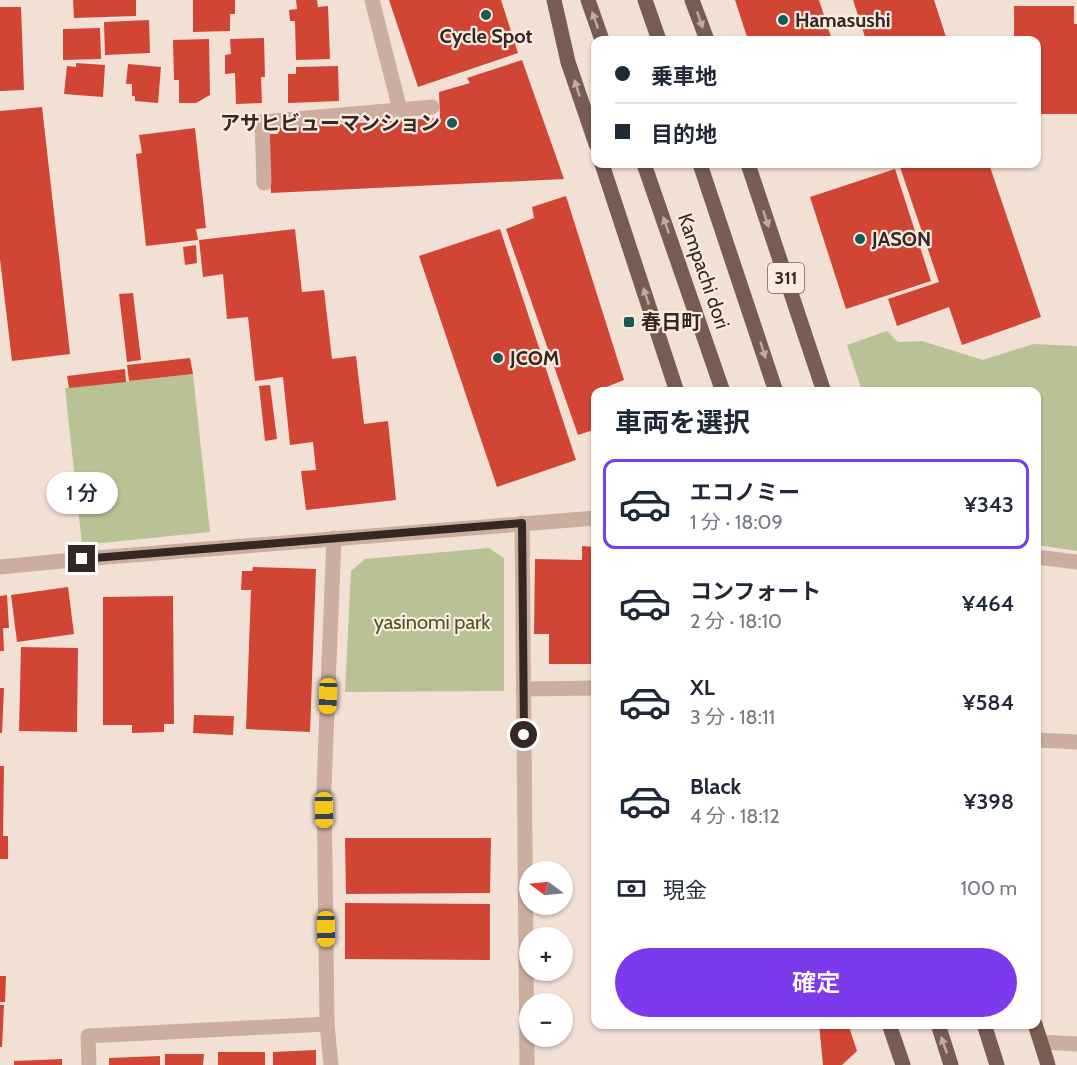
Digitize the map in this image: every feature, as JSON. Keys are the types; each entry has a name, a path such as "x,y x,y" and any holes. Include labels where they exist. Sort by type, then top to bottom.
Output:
{"main road":[{"path":"554,0 568,62 591,129"},
{"path":"588,0 601,36"},
{"path":"645,0 658,36"},
{"path":"692,0 706,36"},
{"path":"603,168 675,387"},
{"name":"Kampachi dori","path":"645,168 721,387"},
{"name":"Kampachi dori","path":"701,168 774,387"},
{"name":"311","path":"749,168 822,387"},
{"path":"891,1029 903,1065"},
{"path":"940,1029 951,1065"},
{"path":"986,1029 997,1065"},
{"path":"1037,1029 1048,1065"},
{"path":"1036,1065 1041,1042"}],"street":[{"path":"372,0 400,110"},
{"path":"264,183 262,122 432,107"},
{"path":"0,567 591,518"},
{"path":"522,523 527,1065"},
{"path":"331,1065 327,1024 324,786 334,538"},
{"path":"1041,558 1077,562"},
{"path":"523,688 591,688"},
{"path":"1041,740 1077,742"},
{"path":"89,1065 88,1036 327,1024"},
{"path":"1041,1042 1077,1044"}],"green space":[{"path":"887,331 898,342 922,341 983,360 1033,344 1077,346 1077,551 1041,546 1041,387 861,387 847,345"},
{"path":"193,374 210,532 82,545 65,388"},
{"name":"yasinomi park","path":"489,548 504,558 504,691 345,692 351,571 365,559"}],"building":[{"path":"73,0 136,0 136,16 74,18"},
{"path":"193,0 235,0 235,14 230,14 230,31 193,32"},
{"path":"296,0 317,0 318,7 328,6 330,59 296,60 295,21 290,21 289,10 297,9"},
{"path":"389,0 501,0 518,53 418,87"},
{"name":"Hamasushi","path":"735,0 819,0 831,36 747,36"},
{"path":"853,0 934,0 946,36 865,36"},
{"path":"1014,6 1074,6 1074,24 1077,24 1077,114 1041,114 1041,36 1014,36"},
{"path":"0,7 21,7 24,90 0,91"},
{"path":"149,20 150,53 105,55 104,22"},
{"path":"100,28 101,59 63,60 63,29"},
{"path":"264,38 265,77 261,77 262,103 236,104 235,73 225,74 225,55 231,54 230,39"},
{"path":"209,39 210,95 196,103 179,103 179,80 174,80 173,40"},
{"name":"アサヒビューマンション","path":"522,60 564,179 271,193 267,134 278,134 278,128 440,118 439,92 470,83 467,78"},
{"path":"76,63 105,65 103,97 64,94 67,66 76,67"},
{"path":"128,64 161,67 158,103 135,101 135,96 132,96 132,84 126,84"},
{"path":"338,66 339,101 288,103 288,74 296,74 296,67"},
{"path":"42,107 70,354 12,361 0,259 0,111"},
{"path":"195,128 206,228 196,229 198,240 146,246 136,154 142,153 139,135"},
{"path":"900,168 990,168 1041,317 962,345 949,307 897,326 888,299 939,282"},
{"path":"895,169 931,281 846,309 810,197"},
{"name":"JCOM","path":"566,196 624,380 606,387 591,387 591,431 578,435 506,229 534,218 532,207"},
{"path":"295,229 302,292 324,290 332,359 356,356 364,424 388,421 396,500 306,510 301,471 316,470 313,442 290,445 283,377 255,381 248,317 227,319 223,274 203,277 199,240"},
{"name":"JCOM","path":"500,229 576,460 497,487 419,256"},
{"path":"196,245 197,263 185,265 183,247"},
{"path":"133,293 141,360 127,362 119,294"},
{"path":"190,358 193,374 129,381 127,365"},
{"path":"125,369 126,382 69,388 67,376"},
{"path":"270,385 277,439 265,441 259,386"},
{"path":"582,546 591,547 591,664 549,664 549,634 534,634 535,559 582,560"},
{"path":"253,567 316,569 310,732 246,729 251,590 241,590 242,571 252,571"},
{"path":"68,587 74,634 17,642 11,595"},
{"path":"7,595 9,628 3,628 4,651 0,651 0,596"},
{"path":"173,596 174,724 164,724 164,732 132,733 132,725 103,725 103,597"},
{"path":"21,647 78,648 77,732 19,731"},
{"path":"0,688 4,688 2,733 0,733"},
{"path":"194,715 234,716 233,735 193,733"},
{"path":"0,766 4,766 3,836 8,836 8,859 0,859"},
{"path":"345,838 491,838 490,893 346,894"},
{"path":"345,903 490,904 490,960 345,959"},
{"path":"0,976 6,976 5,1002 0,1002"},
{"path":"0,1005 4,1005 2,1047 0,1047"},
{"path":"819,1029 850,1029 857,1051 842,1065 823,1065"},
{"path":"316,1050 316,1065 273,1065 273,1052"},
{"path":"218,1052 265,1052 265,1065 218,1065"},
{"path":"165,1054 204,1054 203,1065 165,1065"},
{"path":"160,1056 160,1065 109,1065 109,1058"},
{"path":"62,1059 62,1065 14,1065 14,1061"}],"place":[{"name":"Cycle Spot","path":"486,15"},
{"name":"Hamasushi","path":"783,20"},
{"name":"アサヒビューマンション","path":"452,123"},
{"name":"JASON","path":"860,239"},
{"name":"春日町","path":"629,322"},
{"name":"JCOM","path":"498,358"}],"route":[{"path":"82,559 522,523 524,735"}]}
